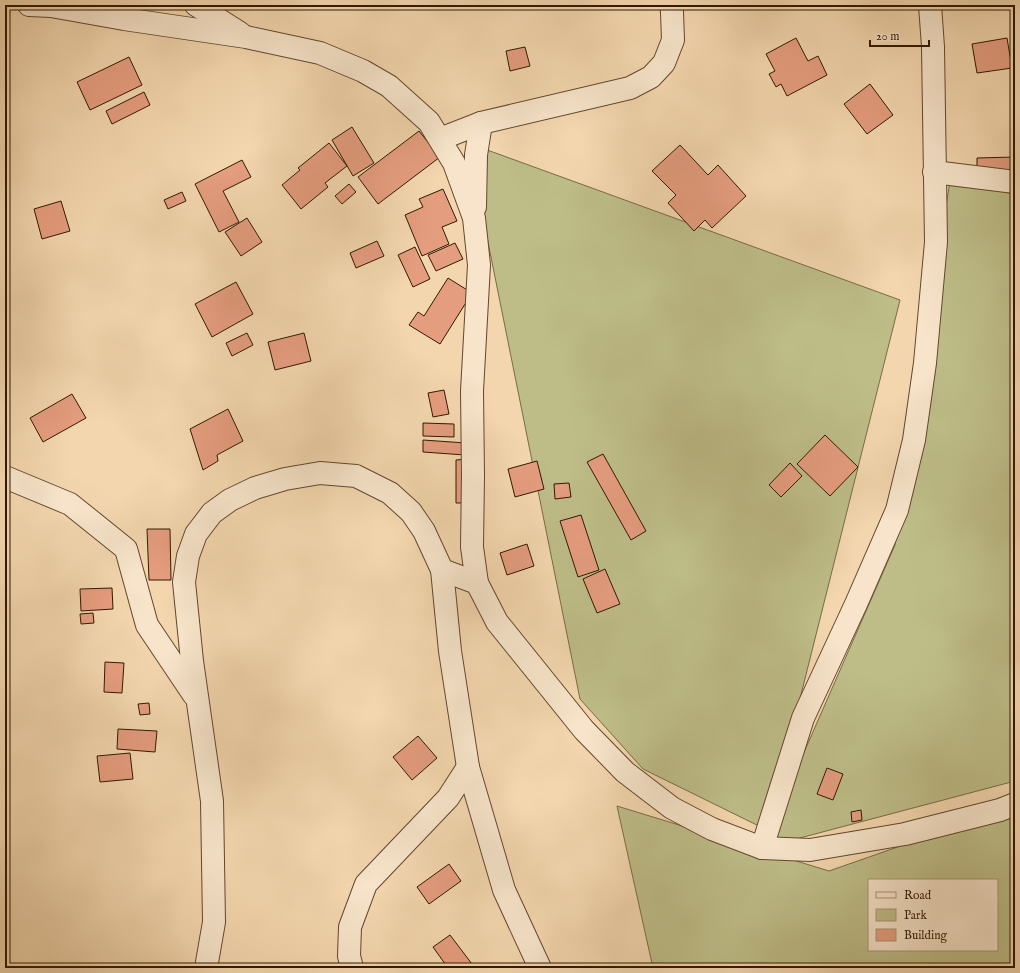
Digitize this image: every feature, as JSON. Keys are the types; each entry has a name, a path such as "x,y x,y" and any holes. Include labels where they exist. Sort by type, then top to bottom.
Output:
{"street":[{"path":"30,5 51,6 124,19 246,37 320,53 363,70 390,86 429,122 454,163 474,218"},
{"path":"440,139 481,123 630,88 651,77 664,63 673,40 671,5"},
{"path":"762,848 803,718 856,604 897,510 914,440 925,363 936,242 933,47 930,5"},
{"path":"206,8 246,37"},
{"path":"481,123 476,155 474,218 479,265 472,391 472,548 477,583 497,622 584,730 625,772 672,808 712,829 762,848 810,850 905,834 1000,810 1015,804"},
{"path":"934,172 1015,182"},
{"path":"206,968 214,922 212,801 192,661 184,582 188,556 196,534 212,513 230,500 255,488 285,479 320,473 356,476 390,493 411,512 424,530 442,570 450,651 468,767 504,890 540,968"},
{"path":"5,477 70,504 126,549 147,625 197,700"},
{"path":"442,570 477,583"},
{"path":"352,968 349,956 350,927 366,884 448,798 468,767"}],"green space":[{"path":"468,143 900,300 767,830 643,769 580,699"},
{"path":"951,174 1015,195 1015,781 762,848 895,545"},
{"path":"617,806 829,871 1015,806 1015,968 653,968"}],"building":[{"path":"796,38 808,61 818,56 827,75 787,96 781,84 776,87 769,74 775,71 766,54"},
{"path":"1007,38 1012,68 977,73 972,44"},
{"path":"525,47 530,66 510,71 506,51"},
{"path":"129,57 142,85 90,110 77,82"},
{"path":"870,84 893,115 867,134 844,104"},
{"path":"144,92 150,105 112,124 106,111"},
{"path":"352,127 374,163 353,176 332,140"},
{"path":"419,131 440,157 378,204 358,177"},
{"path":"329,143 347,166 325,183 328,187 301,209 282,185 300,170 298,168"},
{"path":"680,145 708,175 718,165 746,196 712,228 705,220 694,231 668,203 676,195 652,171"},
{"path":"1015,157 1015,170 977,172 977,158"},
{"path":"242,160 251,177 223,191 239,222 219,232 195,184"},
{"path":"349,184 356,192 342,204 335,196"},
{"path":"443,189 457,221 442,227 449,244 422,256 405,215 423,207 419,199"},
{"path":"182,192 186,201 168,209 164,200"},
{"path":"61,201 70,231 42,239 34,209"},
{"path":"247,218 262,242 241,256 225,232"},
{"path":"377,241 384,256 356,268 350,253"},
{"path":"455,243 463,259 436,271 428,255"},
{"path":"415,247 430,279 413,287 398,255"},
{"path":"448,278 472,293 440,344 409,325 418,312 424,316"},
{"path":"236,282 253,314 212,337 195,304"},
{"path":"247,333 253,345 232,356 226,343"},
{"path":"304,333 311,361 275,370 268,342"},
{"path":"444,390 449,414 433,417 428,393"},
{"path":"72,394 86,418 43,442 30,418"},
{"path":"228,409 243,441 217,455 218,461 203,470 190,429"},
{"path":"423,423 454,424 454,437 423,436"},
{"path":"825,435 858,467 830,496 797,464"},
{"path":"423,440 466,443 465,455 423,452"},
{"path":"603,454 646,531 631,540 587,462"},
{"path":"468,459 469,503 456,503 456,460"},
{"path":"537,461 544,489 515,497 508,469"},
{"path":"790,463 802,476 781,497 769,485"},
{"path":"569,483 571,497 555,499 554,484"},
{"path":"581,515 599,570 578,577 560,521"},
{"path":"147,529 170,529 171,580 149,580"},
{"path":"527,544 534,566 507,575 500,553"},
{"path":"605,569 620,604 597,613 583,579"},
{"path":"112,588 113,609 81,611 80,589"},
{"path":"93,613 94,623 81,624 80,614"},
{"path":"105,662 124,663 122,693 104,692"},
{"path":"149,703 150,714 140,715 138,704"},
{"path":"118,729 157,731 155,752 117,749"},
{"path":"418,736 437,758 412,780 393,757"},
{"path":"130,753 133,779 100,782 97,756"},
{"path":"827,768 843,774 833,800 817,794"},
{"path":"861,810 862,820 852,822 851,812"},
{"path":"449,864 461,881 429,904 417,887"},
{"path":"450,935 475,968 448,968 433,947"}]}
